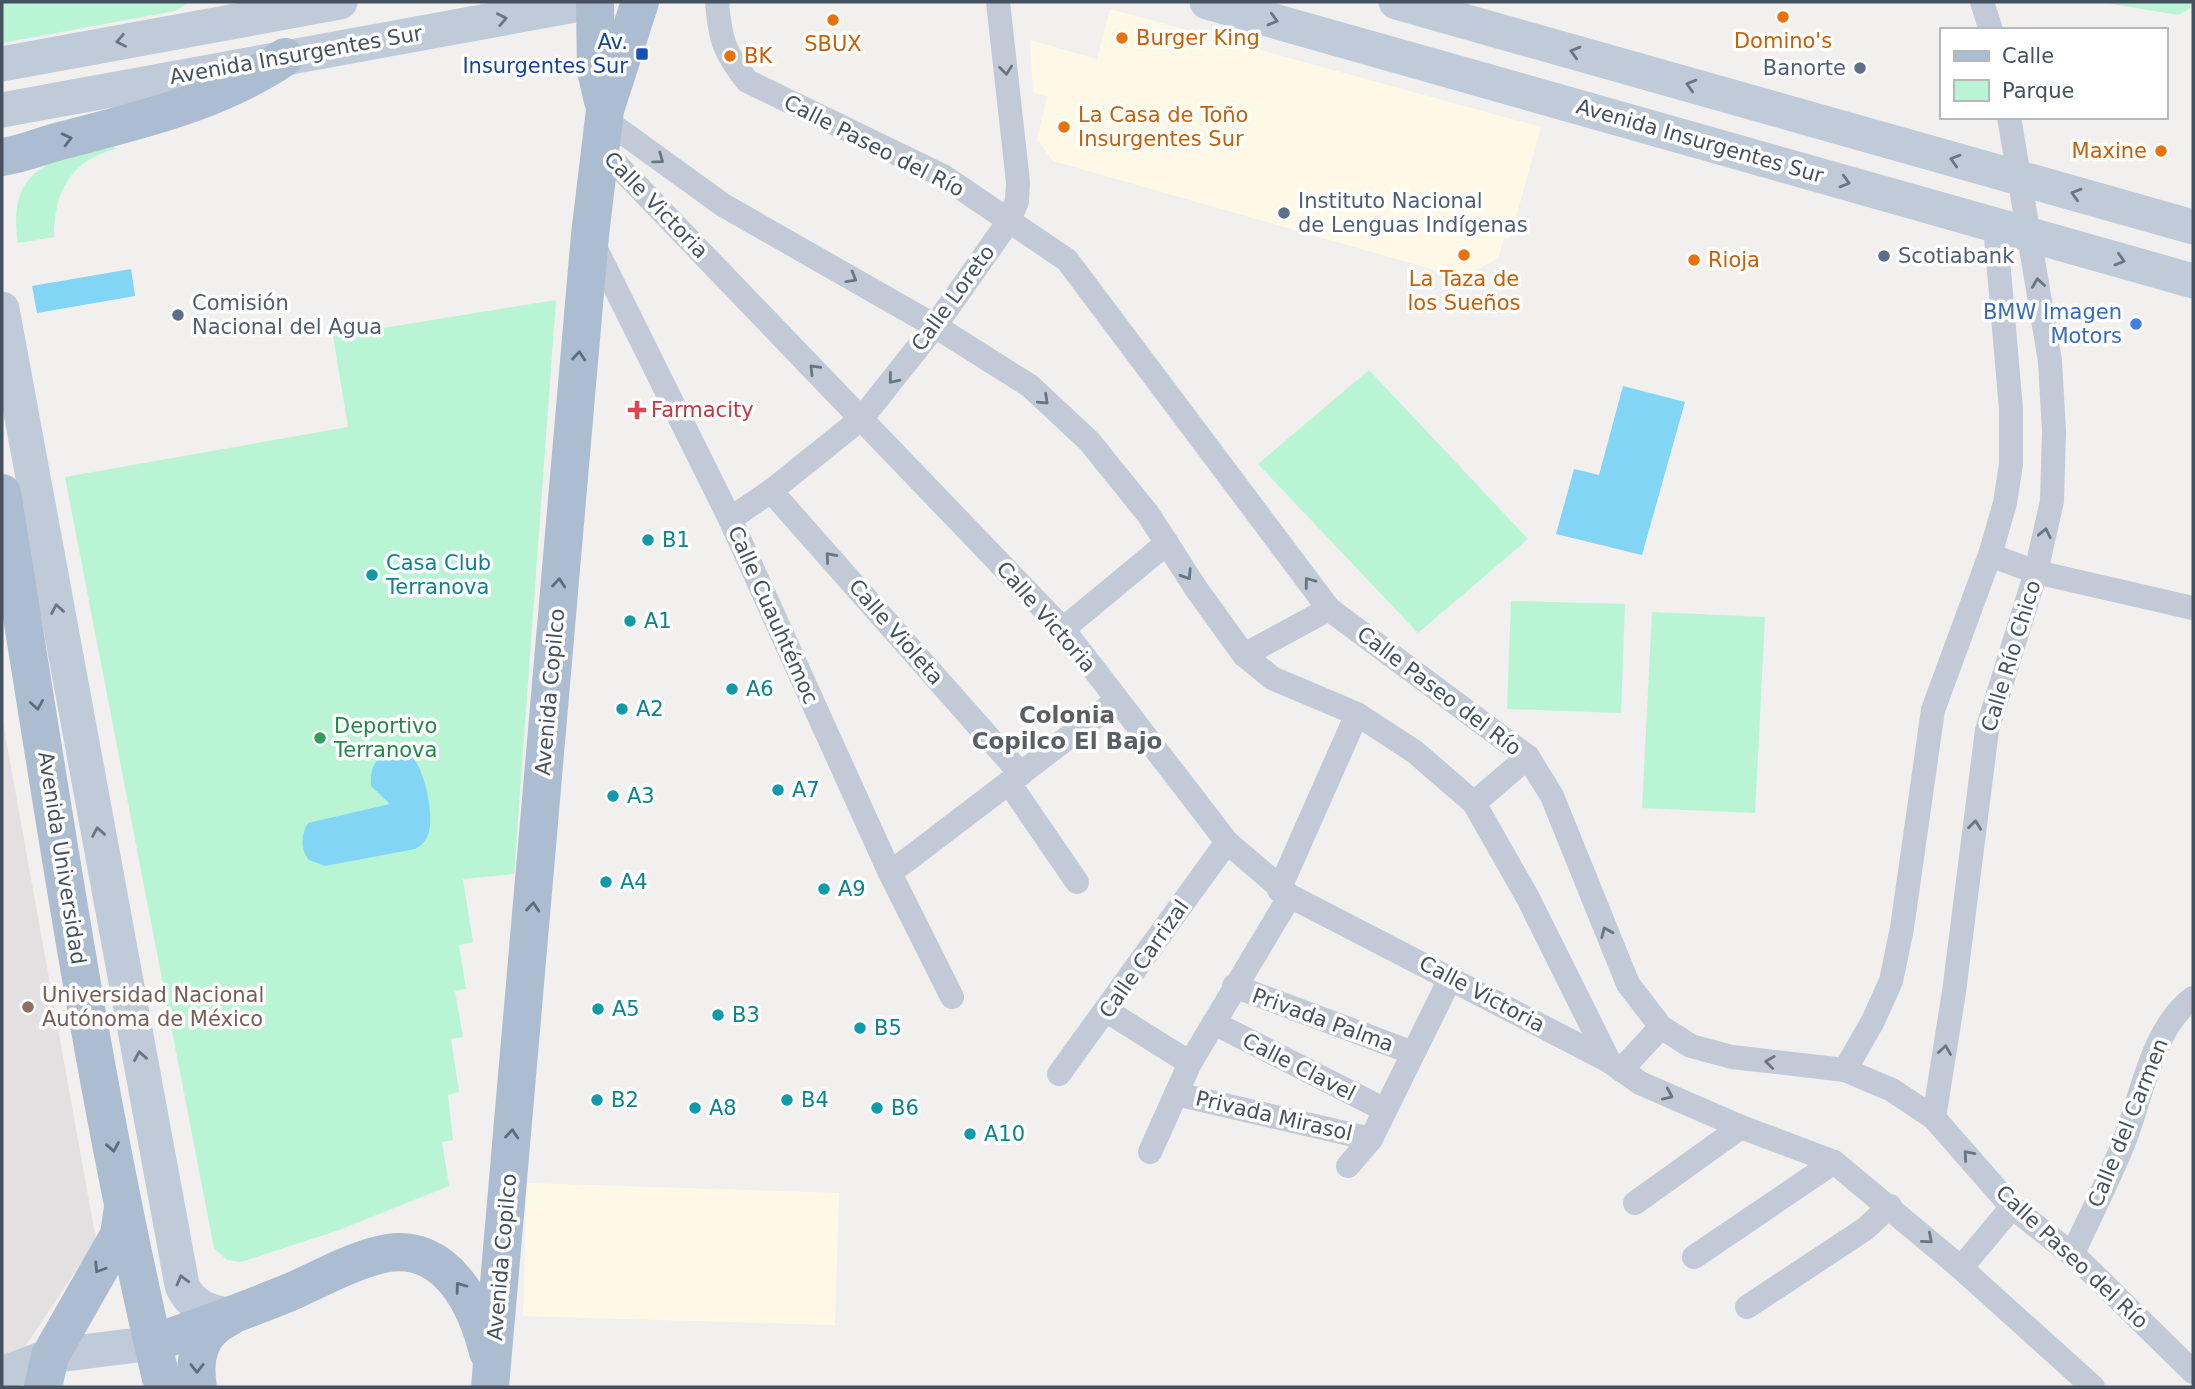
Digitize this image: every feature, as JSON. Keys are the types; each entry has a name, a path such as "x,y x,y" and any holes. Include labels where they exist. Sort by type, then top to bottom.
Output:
{"main road":[{"path":"188,28 212,2"},
{"path":"173,76 242,18 275,2"},
{"path":"2,64 341,2"},
{"path":"593,2 596,71 603,125"},
{"name":"Avenida Insurgentes Sur","path":"2,110 173,76 593,2"},
{"name":"Avenida Copilco","path":"491,1380 590,235 603,125 640,2"},
{"name":"Avenida Insurgentes Sur","path":"1207,2 2193,281"},
{"path":"1396,2 2193,227"},
{"path":"2,157 19,155 50,143 184,107 255,78 285,57"},
{"path":"2,309 182,1285 189,1297 204,1309 233,1316"},
{"name":"Avenida Universidad","path":"2,493 86,1003 123,1205 163,1387"},
{"path":"46,1372 119,1236 123,1205"},
{"path":"2,1374 46,1372 153,1343 233,1316 377,1256 411,1254 436,1263 459,1284 481,1329 491,1380"},
{"path":"198,1387 196,1360 202,1341 215,1326 233,1316"}],"street":[{"name":"Calle Paseo del Río","path":"717,2 719,38 729,59 747,81 943,176 1067,260 1329,608 1528,757 1552,796 1628,984 1661,1027 1691,1046 1732,1057 1845,1070 1892,1090 1934,1118 2012,1207 2072,1255 2193,1372"},
{"name":"Calle Loreto","path":"730,519 771,491 862,418 935,326 1009,221 1017,201 1018,182 998,2"},
{"path":"1982,2 1990,28"},
{"name":"Calle Río Chico","path":"1934,1118 1954,992 1987,730 2052,502 2054,432 2050,361 2031,235 2009,119"},
{"path":"603,125 723,205 935,326 1030,386 1089,441 1148,514 1244,654 1272,678 1357,714 1415,752 1474,803 1528,898 1615,1066 1640,1083 1741,1127 1834,1162 1890,1206 2093,1387"},
{"name":"Calle Victoria","path":"603,125 862,418 1063,629 1227,842 1284,893 1451,977 1615,1066"},
{"path":"1845,1070 1873,1021 1891,981 1902,928 1933,710 1993,556 2005,503 2011,464 2011,409 1994,225"},
{"name":"Calle Cuauhtémoc","path":"590,235 730,519 890,873 952,997"},
{"name":"Calle Violeta","path":"771,491 1015,778 1077,882"},
{"path":"1063,629 1167,543"},
{"path":"1993,556 2031,570 2193,608"},
{"path":"1244,654 1329,608"},
{"path":"890,873 1116,701"},
{"path":"1150,1152 1191,1063 1284,893 1357,714"},
{"path":"1474,803 1528,757"},
{"name":"Calle Carrizal","path":"1059,1074 1227,842"},
{"path":"1348,1166 1371,1139 1451,977"},
{"name":"Privada Palma","path":"1234,986 1413,1053"},
{"name":"Calle del Carmen","path":"2072,1255 2122,1147 2163,1033 2181,1007 2193,998"},
{"path":"1107,1011 1191,1063"},
{"name":"Calle Clavel","path":"1214,1023 1385,1110"},
{"path":"1615,1066 1661,1027"},
{"name":"Privada Mirasol","path":"1176,1094 1371,1139"},
{"path":"1635,1203 1741,1127"},
{"path":"1694,1257 1834,1162"},
{"path":"1747,1307 1866,1229 1890,1206"},
{"path":"1961,1268 2012,1207"}],"shaded area":[{"path":"1110,9 1541,127 1510,239 1504,238 1498,258 1463,278 1053,161 1037,139 1047,97 1033,92 1030,40 1097,59"},
{"name":"Universidad Nacional Autónoma de México","path":"2,717 96,1240 23,1350 2,1387"},
{"path":"527,1183 839,1193 835,1325 523,1316"}],"green space":[{"path":"2,2 190,2 175,11 2,43"},
{"path":"2101,2 2193,2 2189,9 2178,15"},
{"path":"113,140 115,149 86,161 68,181 57,206 54,237 18,243 16,217 20,197 27,182 38,170"},
{"name":"Deportivo Terranova","path":"556,300 514,874 463,879 473,942 459,945 466,989 455,991 463,1037 451,1039 459,1092 448,1095 453,1140 442,1142 449,1186 339,1230 241,1262 227,1260 214,1248 65,477 348,427 333,336"},
{"path":"1369,370 1528,539 1418,633 1258,464"},
{"path":"1511,601 1625,604 1621,713 1507,709"},
{"path":"1652,612 1765,617 1755,813 1642,808"}],"water":[{"path":"131,269 135,296 37,313 32,286"},
{"path":"1623,386 1685,402 1642,555 1556,534 1574,469 1599,475"},
{"path":"405,751 417,764 426,788 430,813 427,838 415,849 325,866 309,860 302,842 308,823 390,804 371,786 372,770 383,755"}],"place":[{"name":"Domino's","path":"1783,17"},
{"name":"SBUX","path":"833,20"},
{"name":"Burger King","path":"1122,38"},
{"name":"Av. Insurgentes Sur","path":"642,54"},
{"name":"BK","path":"730,56"},
{"name":"Banorte","path":"1860,68"},
{"name":"La Casa de Toño Insurgentes Sur","path":"1064,127"},
{"name":"Maxine","path":"2161,151"},
{"name":"Instituto Nacional de Lenguas Indígenas","path":"1284,213"},
{"name":"La Taza de los Sueños","path":"1464,255"},
{"name":"Scotiabank","path":"1884,256"},
{"name":"Rioja","path":"1694,260"},
{"name":"Comisión Nacional del Agua","path":"178,315"},
{"name":"BMW Imagen Motors","path":"2136,324"},
{"name":"Farmacity","path":"637,410"},
{"name":"B1","path":"648,540"},
{"name":"Casa Club Terranova","path":"372,575"},
{"name":"A1","path":"630,621"},
{"name":"A6","path":"732,689"},
{"name":"A2","path":"622,709"},
{"name":"Deportivo Terranova","path":"320,738"},
{"name":"A7","path":"778,790"},
{"name":"A3","path":"613,796"},
{"name":"A4","path":"606,882"},
{"name":"A9","path":"824,889"},
{"name":"Universidad Nacional Autónoma de México","path":"28,1007"},
{"name":"A5","path":"598,1009"},
{"name":"B3","path":"718,1015"},
{"name":"B5","path":"860,1028"},
{"name":"B2","path":"597,1100"},
{"name":"B4","path":"787,1100"},
{"name":"A8","path":"695,1108"},
{"name":"B6","path":"877,1108"},
{"name":"A10","path":"970,1134"}],"district":[{"name":"Colonia Copilco El Bajo","path":"1067,728"}]}
